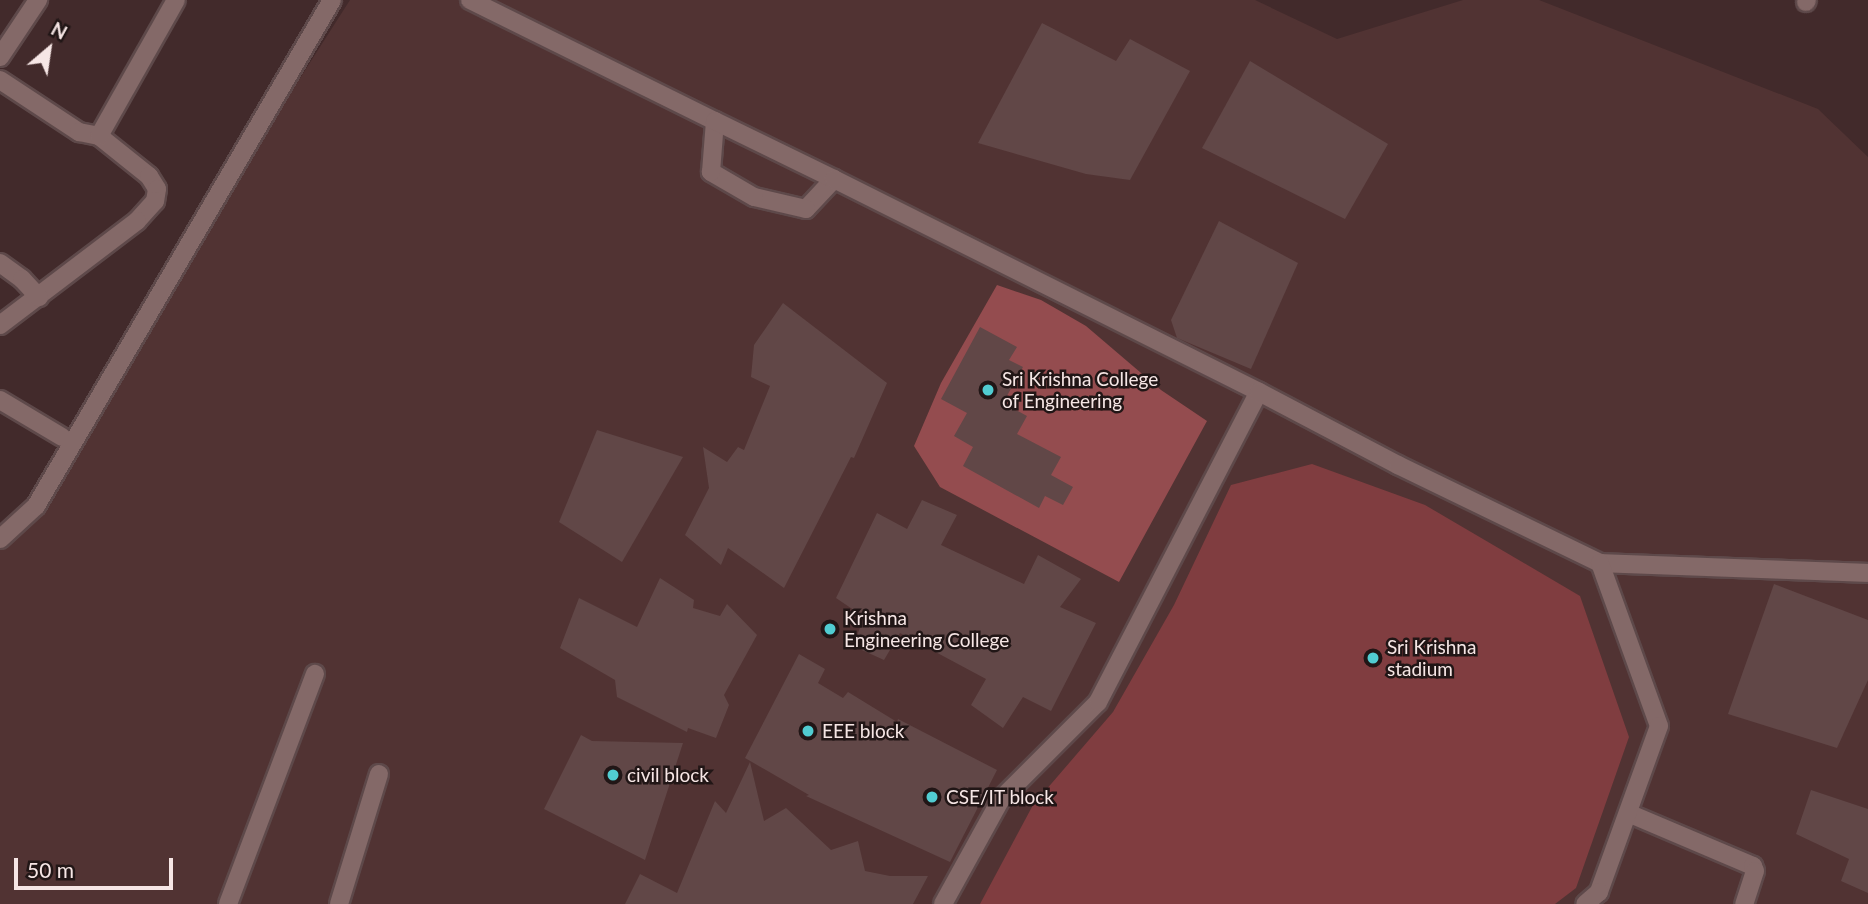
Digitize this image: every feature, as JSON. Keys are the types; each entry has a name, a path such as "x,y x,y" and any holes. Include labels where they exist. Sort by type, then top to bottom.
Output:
{"street":[{"path":"0,57 38,0"},
{"path":"99,136 176,0"},
{"path":"0,539 36,506 332,0"},
{"path":"470,0 834,179 1398,465 1600,563 1868,573"},
{"path":"0,80 79,132 99,136 149,177 157,189 155,201 137,221 0,326"},
{"path":"715,121 711,172 754,197 806,209 834,179"},
{"path":"0,263 22,279 39,297"},
{"path":"943,904 1001,799 1098,702 1259,393"},
{"path":"0,400 62,438"},
{"path":"1585,904 1599,892 1659,726 1600,563"},
{"path":"228,904 315,674"},
{"path":"339,904 379,774"},
{"path":"1628,813 1754,866 1755,871 1744,904"}],"shaded area":[{"name":"Sri Krishna College of Engineering","path":"350,0 1255,0 1337,39 1463,0 1539,0 1818,109 1868,157 1868,904 0,904 0,547"},
{"path":"997,285 1041,300 1086,326 1161,390 1207,421 1119,582 940,487 914,446 941,383"},
{"name":"Sri Krishna stadium","path":"1312,464 1425,505 1580,596 1629,737 1576,888 1555,904 980,904 1033,805 1113,712 1174,605 1231,485"}],"building":[{"path":"1042,23 1116,61 1130,39 1190,71 1130,180 1086,174 978,143"},
{"path":"1250,61 1388,144 1345,219 1202,148"},
{"path":"1219,221 1298,263 1251,369 1177,338 1171,320"},
{"path":"783,303 887,383 854,458 851,457 784,588 728,548 721,565 685,535 709,488 703,447 727,462 738,447 744,450 770,386 751,377 754,345"},
{"path":"980,327 1017,347 1009,360 1023,367 1003,403 1027,416 1017,434 1061,457 1051,475 1073,487 1063,505 1045,496 1039,508 963,466 973,447 954,436 967,413 941,399"},
{"path":"597,430 683,457 622,562 559,522"},
{"path":"922,500 957,515 941,545 1024,584 1038,555 1081,579 1060,607 1096,623 1051,711 1023,697 1003,728 971,705 986,679 900,633 884,660 853,646 864,617 836,598 877,513 907,529"},
{"path":"660,578 694,600 693,608 720,616 727,604 757,635 724,695 729,705 716,738 688,728 687,732 617,697 615,680 560,648 579,598 637,627"},
{"path":"1774,584 1868,620 1868,680 1837,748 1728,714"},
{"path":"799,654 825,669 818,683 843,698 848,692 897,722 898,719 997,770 950,862 806,796 809,795 745,758"},
{"path":"581,735 592,741 683,743 645,860 544,809"},
{"path":"750,762 764,821 786,808 831,850 858,841 865,871 890,876 928,876 913,904 625,904 640,874 677,893 715,801 726,813"},
{"path":"1811,790 1868,809 1868,893 1841,881 1849,859 1796,834"}],"place":[{"name":"Sri Krishna College of Engineering","path":"988,390"},
{"name":"Krishna Engineering College","path":"830,629"},
{"name":"Sri Krishna stadium","path":"1373,658"},
{"name":"EEE block","path":"808,731"},
{"name":"civil block","path":"613,775"},
{"name":"CSE/IT block","path":"932,797"}]}
